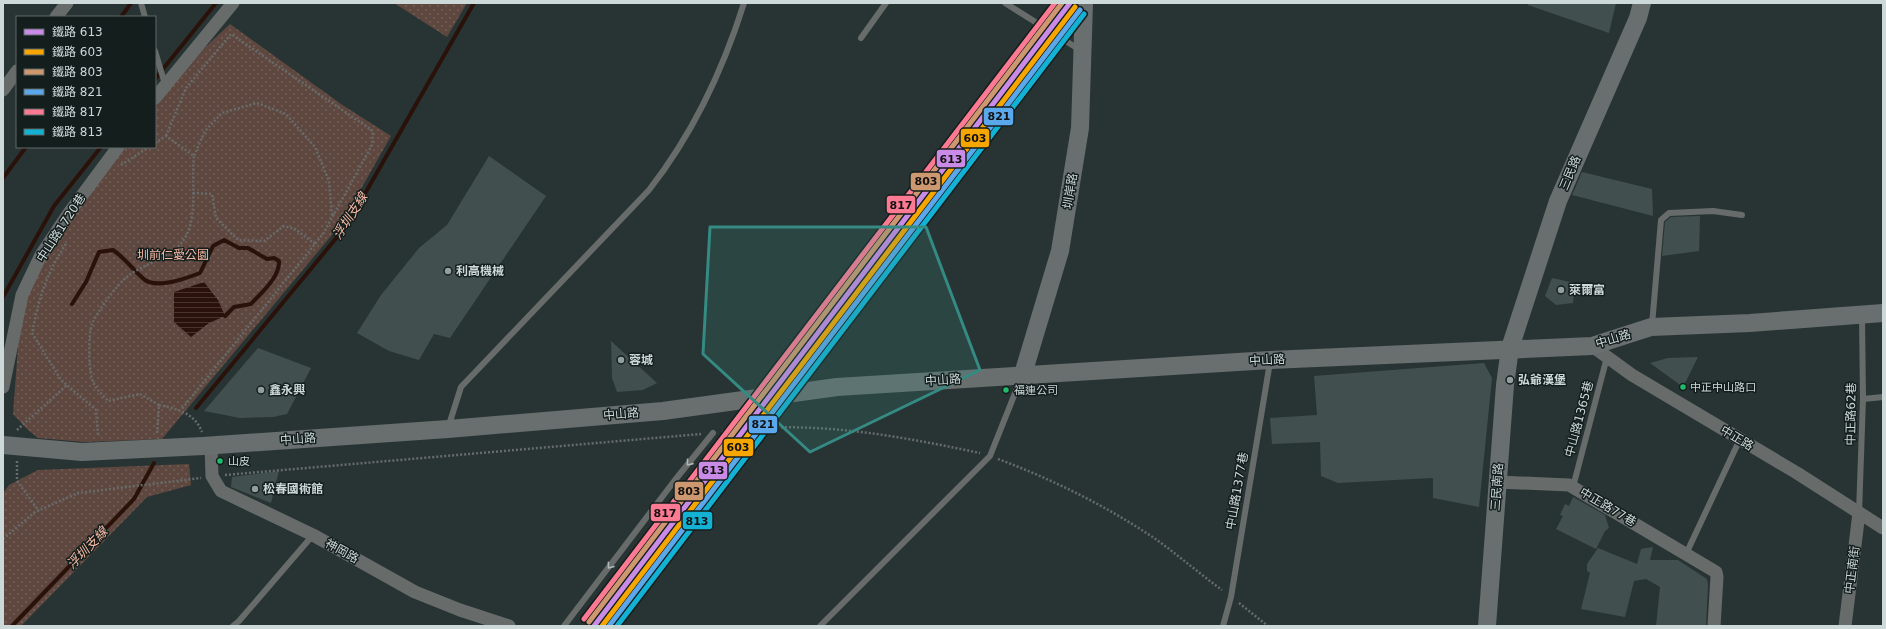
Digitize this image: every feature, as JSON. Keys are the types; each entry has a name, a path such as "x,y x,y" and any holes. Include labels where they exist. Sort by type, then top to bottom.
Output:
{"street":[{"path":"57,16 67,3"},
{"path":"156,96 164,81 233,3"},
{"name":"圳岸路","path":"1023,374 1060,251 1080,128 1084,3"},
{"name":"三民路","path":"1510,348 1558,201 1638,18 1642,3"},
{"path":"3,90 16,72"},
{"name":"中山路1720巷","path":"3,387 22,295 41,255 69,212 117,148"},
{"name":"中山路","path":"3,445 82,452 207,446 448,429 663,411 837,387 1023,374 1270,360 1510,348 1592,346 1651,327 1750,323 1883,313"},
{"name":"中正路","path":"1592,346 1632,375 1740,439 1883,528"},
{"name":"三民南路","path":"1487,626 1505,385 1510,348"},
{"path":"207,446 212,476"},
{"name":"神岡路","path":"212,476 221,491 313,535 415,592 460,610 508,626"},
{"name":"中正路77巷","path":"1498,482 1569,485 1716,572 1714,626"},
{"name":"中正南街","path":"1846,626 1859,513"}],"lane":[{"path":"141,3 145,16"},
{"path":"448,429 462,387 649,190 668,166 700,112 724,59 744,3"},
{"path":"861,38 886,3"},
{"path":"1005,3 1082,51"},
{"path":"156,54 164,81"},
{"path":"1651,327 1661,220 1669,213 1713,211 1742,215"},
{"name":"中正路62巷","path":"1859,513 1863,399 1862,315"},
{"name":"中山路1365巷","path":"1573,487 1607,356"},
{"name":"中山路1377巷","path":"1223,626 1231,597 1270,360"},
{"path":"820,626 990,456 1023,374"},
{"path":"1863,399 1883,397"},
{"path":"604,626 753,429"},
{"path":"564,626 670,486 714,433"},
{"path":"1686,554 1740,439"},
{"path":"233,626 241,624 313,535"}],"path":[{"path":"156,142 166,136 186,88 231,34 373,131 372,145 332,217 315,244 181,410"},
{"path":"207,446 199,425 193,418 181,410 159,405 140,394 108,400 94,384 89,368 92,325 104,304 127,276 164,257 182,242 190,227 194,156 205,131 222,112 257,103 286,114 315,147 329,181 332,217"},
{"path":"166,136 194,156"},
{"path":"120,166 148,148"},
{"path":"193,193 212,194 216,218 238,240 264,241 284,226 295,229 315,244"},
{"path":"68,240 52,266 37,305 32,333 61,380 96,410 98,435 105,435"},
{"path":"150,434 158,433 159,405"},
{"path":"3,539 35,512 78,493 212,476 753,429 784,427 831,428 894,436 990,456 1040,475 1110,511 1157,541 1268,626"}],"highlighted area":[{"path":"710,227 926,227 980,370 810,452 703,354"}],"green space":[{"path":"394,3 467,3 447,37"},
{"name":"圳前仁愛公園","path":"230,24 341,104 391,136 341,224 162,439 85,442 38,438 13,414 22,295 117,148 156,148 156,97 165,85"},
{"path":"189,464 191,485 147,497 21,626 3,626 3,493 9,485 38,470"}],"shaded area":[{"path":"204,282 218,300 225,316 209,323 191,337 174,322 174,292"}],"building":[{"path":"1528,3 1616,3 1609,33 1528,5"},
{"name":"利高機械","path":"489,156 546,196 450,338 434,334 419,360 389,351 357,333 381,295 419,248 447,225"},
{"path":"1582,172 1652,189 1653,216 1572,195"},
{"path":"1700,216 1699,251 1662,256 1665,222 1671,217"},
{"name":"萊爾富","path":"1552,278 1575,283 1573,303 1556,305 1545,296"},
{"name":"蓉城","path":"611,341 657,383 643,390 617,392 612,378"},
{"name":"鑫永興","path":"258,348 311,368 287,414 273,417 240,418 204,411"},
{"path":"1698,357 1683,387 1650,363 1668,358"},
{"path":"1484,363 1492,378 1479,507 1433,498 1433,478 1338,483 1321,476 1320,442 1272,444 1270,418 1317,415 1314,376"},
{"name":"松春國術館","path":"279,471 271,503 231,487 232,477"},
{"path":"1573,497 1605,515 1609,528 1605,531 1596,549 1556,529 1563,516 1560,515 1565,504 1569,506"},
{"path":"1653,547 1650,560 1678,560 1707,579 1706,626 1656,626 1660,587 1646,579 1634,581 1625,617 1581,609 1590,573 1587,571 1587,564 1598,548 1637,564 1641,549"}],"waterway":[{"path":"122,16 131,3"},
{"path":"156,78 216,3"},
{"name":"浮圳支線","path":"196,408 347,225 474,3"},
{"path":"3,178 25,148"},
{"path":"3,297 54,206 100,148"},
{"path":"72,304 86,282 99,252 113,250 145,280 157,283 172,282 200,273 213,246 224,240 239,248 248,248 267,259 274,258 279,261 276,273 265,290 251,304 234,307 225,316"},
{"name":"浮圳支線","path":"12,626 134,499 154,463"}],"rail line":[{"name":"817","path":"584,619 1055,3"},
{"name":"803","path":"589,622 1062,3"},
{"name":"613","path":"594,626 1070,3"},
{"name":"603","path":"602,626 1075,7"},
{"name":"821","path":"609,626 1080,10"},
{"name":"813","path":"617,626 1084,14"}],"place":[{"name":"利高機械","path":"448,271"},
{"name":"萊爾富","path":"1561,290"},
{"name":"蓉城","path":"621,360"},
{"name":"弘爺漢堡","path":"1510,380"},
{"name":"中正中山路口","path":"1683,387"},
{"name":"鑫永興","path":"261,390"},
{"name":"福連公司","path":"1006,390"},
{"name":"山皮","path":"220,461"},
{"name":"松春國術館","path":"255,489"}]}
